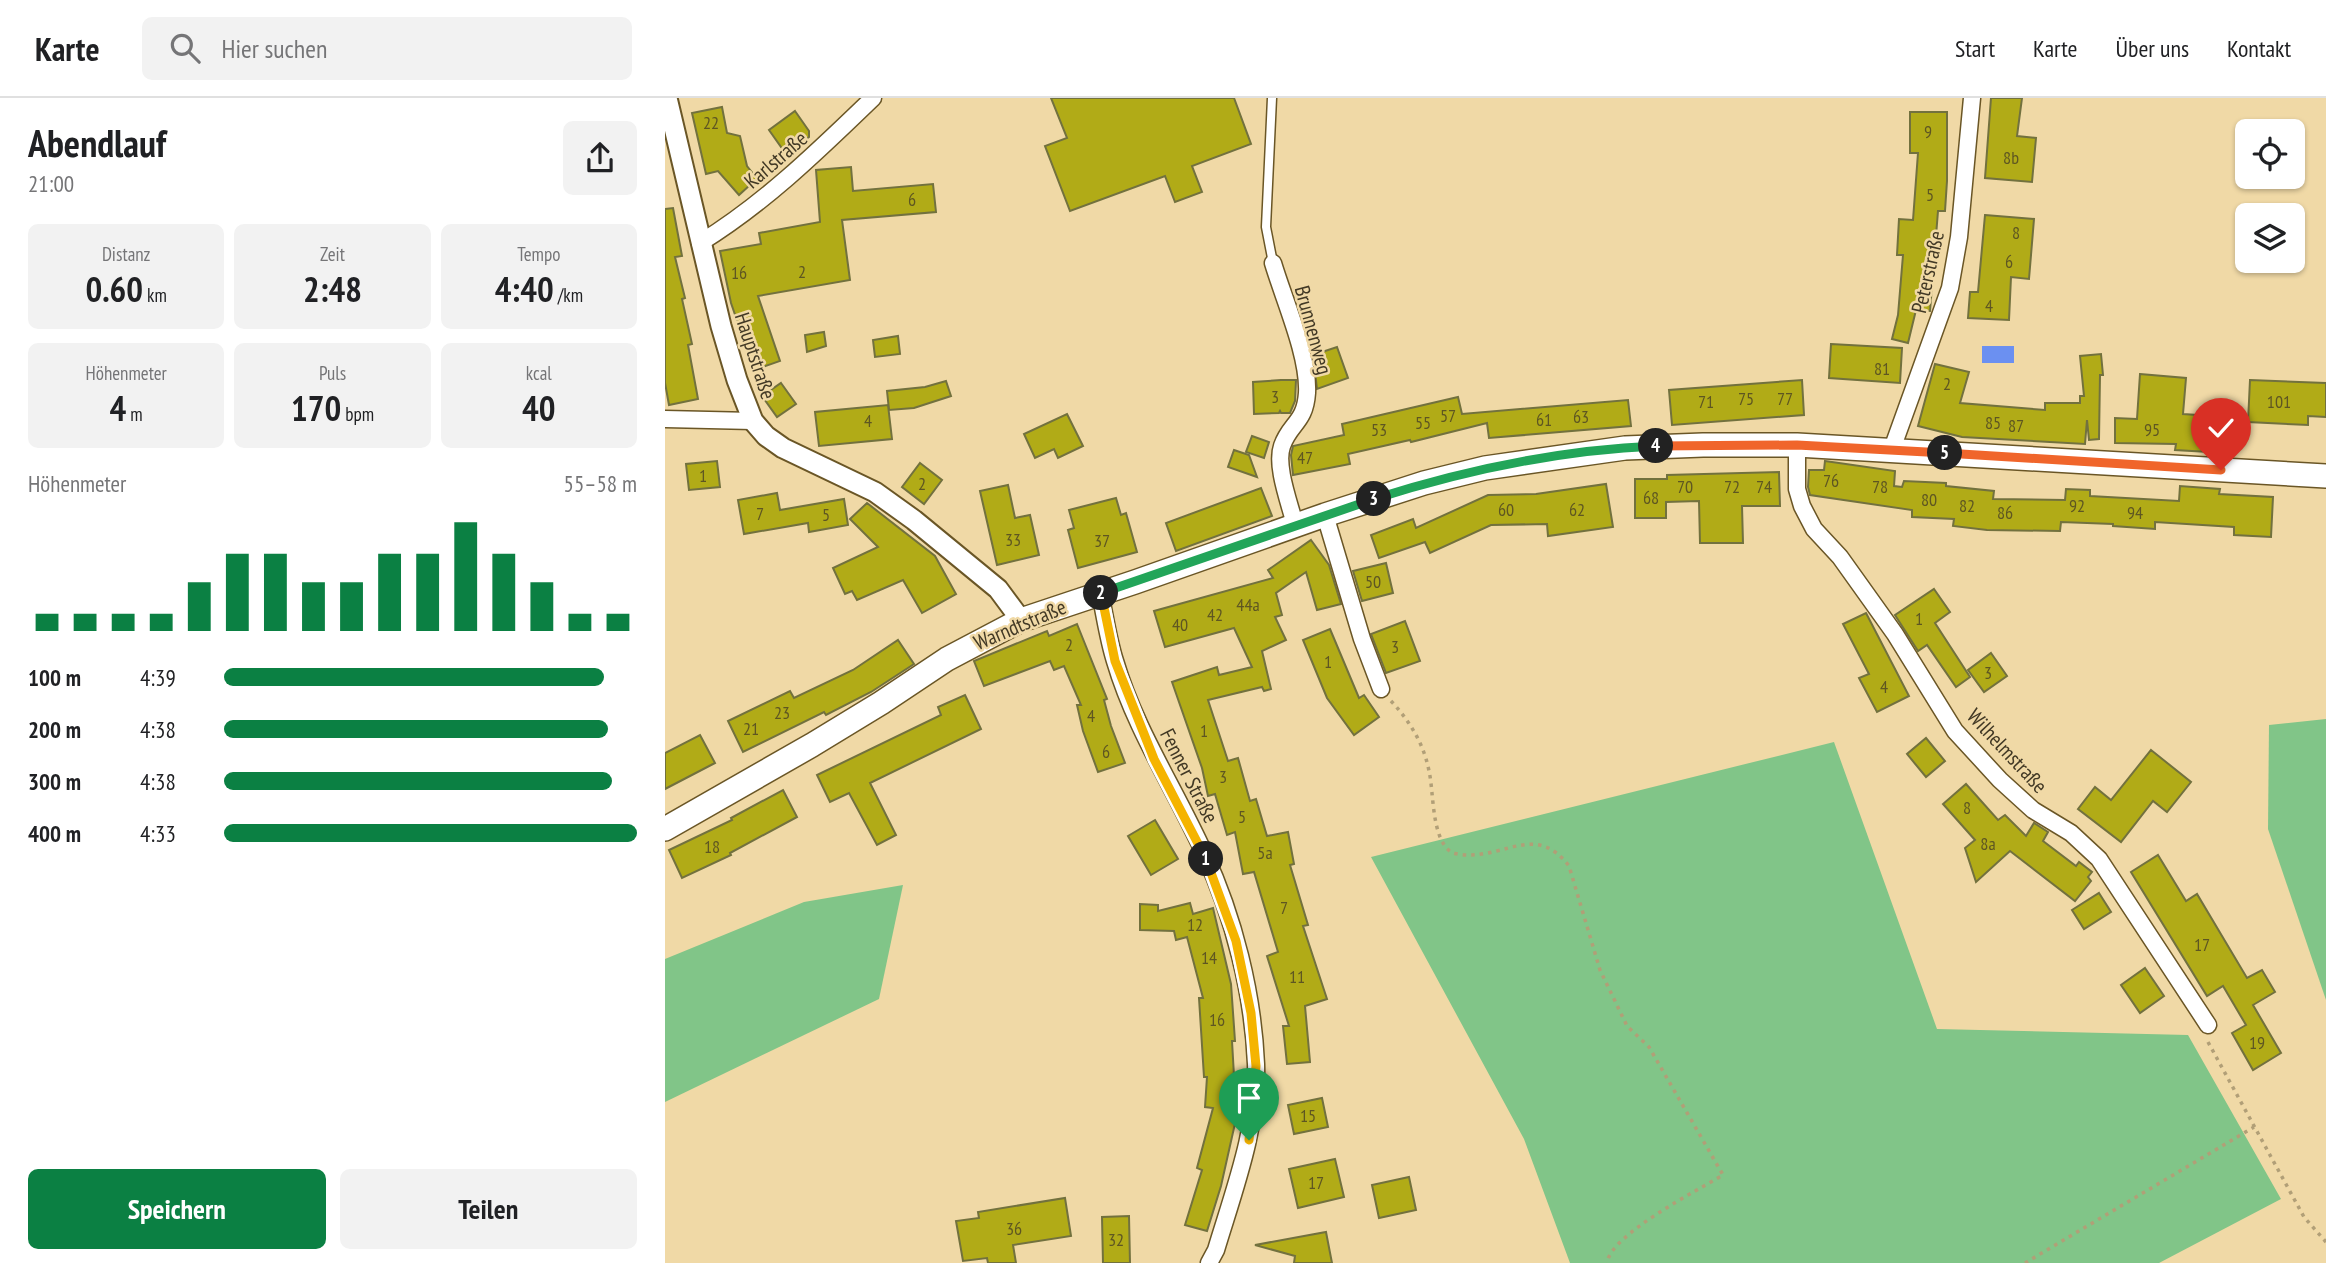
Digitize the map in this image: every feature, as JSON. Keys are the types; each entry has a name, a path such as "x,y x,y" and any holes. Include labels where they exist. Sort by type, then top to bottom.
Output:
{"main road":[{"name":"Warndtstraße","path":"665,829 824,738 947,659 1021,620 1325,514 1424,483 1485,468 1625,448 1797,445 2326,476"}],"street":[{"name":"Hauptstraße","path":"667,98 699,243 737,380 753,421 766,436 783,448 875,492 914,520 998,589 1021,620"},
{"name":"Karlstraße","path":"699,243 777,188 873,98"},
{"name":"Peterstraße","path":"1892,449 1949,288 1959,237 1972,98"},
{"name":"Brunnenweg","path":"1273,263 1305,364 1305,412 1281,448 1281,463 1295,525"},
{"path":"665,419 753,421"},
{"name":"Wilhelmstraße","path":"1797,445 1797,489 1814,529 1840,557 1895,635 1955,731 2000,780 2033,810 2071,833 2099,859 2208,1026"},
{"path":"1325,514 1358,627 1381,689"},
{"name":"Fenner Straße","path":"1100,593 1115,661 1154,759 1205,854 1236,941 1251,1013 1256,1066 1249,1140 1216,1250 1209,1263"}],"lane":[{"path":"1272,98 1266,227 1273,263"}],"path":[{"path":"1381,689 1399,708 1417,734 1429,770 1432,802 1441,838 1451,852 1480,855 1527,844 1545,845 1558,852 1569,866 1599,970 1627,1026 1649,1047 1723,1175 1626,1234 1608,1256 1607,1263"},
{"path":"2208,1026 2209,1045 2253,1127 2304,1217 2326,1242"},
{"path":"2025,1263 2253,1127"}],"green space":[{"path":"2326,719 2326,1000 2268,829 2269,725"},
{"path":"1834,742 1937,1029 2188,1035 2281,1199 2159,1263 1570,1263 1524,1139 1371,857"},
{"path":"903,885 879,999 665,1102 665,959 804,902"}],"water":[{"path":"1982,346 2014,346 2014,363 1982,363"}],"building":[{"path":"1051,98 1234,98 1251,144 1192,166 1202,192 1175,202 1165,176 1070,211 1045,146 1067,138"},
{"path":"1991,98 2022,98 2017,136 2036,138 2032,182 1985,178"},
{"path":"722,107 727,133 740,136 747,166 755,176 761,175 739,195 718,171 706,174 692,113"},
{"path":"795,111 809,131 809,137 786,154 769,130"},
{"path":"1910,112 1947,112 1947,181 1945,211 1938,211 1930,311 1916,310 1908,343 1892,339 1898,315 1903,255 1897,255 1899,219 1913,220 1918,153 1910,153"},
{"path":"851,167 853,191 933,184 936,212 842,220 850,280 758,296 780,361 754,370 731,303 720,251 761,244 759,233 820,222 816,170"},
{"path":"673,208 682,256 675,257 685,298 682,299 692,344 688,345 698,399 669,405 665,383 665,209"},
{"path":"1985,215 2034,219 2029,279 2011,277 2009,320 1968,318 1970,292 1978,292"},
{"path":"824,332 826,346 807,352 805,335"},
{"path":"898,336 900,354 875,357 873,340"},
{"path":"1831,344 1902,348 1900,383 1829,378"},
{"path":"1337,347 1348,378 1317,389 1313,355"},
{"path":"2101,354 2103,375 2100,375 2099,439 2089,440 2087,420 2085,444 1962,437 1918,426 1935,364 1969,372 1960,403 2045,410 2045,403 2080,403 2080,396 2084,396 2080,356"},
{"path":"2140,374 2186,378 2183,414 2228,417 2226,453 2175,450 2176,444 2115,443 2115,418 2137,419"},
{"path":"1296,380 1295,401 1290,413 1280,411 1254,414 1253,382"},
{"path":"1802,380 1804,415 1672,425 1669,390"},
{"path":"2250,380 2326,383 2326,417 2308,416 2308,425 2248,422"},
{"path":"946,381 951,396 914,408 889,410 887,391 925,387"},
{"path":"781,383 796,404 777,417 762,396"},
{"path":"1458,397 1462,414 1628,400 1631,426 1489,438 1487,423 1348,454 1350,464 1293,475 1293,446 1344,435 1342,424"},
{"path":"888,405 892,439 819,446 815,412"},
{"path":"1067,414 1083,446 1058,458 1054,449 1035,458 1024,434"},
{"path":"1252,436 1269,442 1264,458 1246,452"},
{"path":"1234,450 1249,455 1257,477 1228,467"},
{"path":"717,461 720,487 689,490 686,464"},
{"path":"1825,461 1895,471 1894,486 1902,487 1904,481 1946,483 1946,486 1994,491 1993,499 2065,500 2066,489 2090,490 2090,496 2179,501 2180,486 2220,489 2219,494 2273,497 2271,537 2234,535 2234,527 2155,522 2155,529 2061,522 2060,531 1987,530 1953,526 1954,519 1912,517 1912,510 1810,495 1809,470 1824,470"},
{"path":"920,463 942,480 924,504 902,487"},
{"path":"1779,472 1780,506 1742,506 1743,543 1700,543 1699,501 1666,502 1666,518 1635,518 1635,479 1667,479 1667,475"},
{"path":"1606,484 1613,527 1548,536 1547,524 1491,525 1430,553 1425,542 1379,558 1371,535 1413,519 1416,528 1488,495 1536,494"},
{"path":"1008,485 1015,518 1030,515 1039,555 997,565 980,491"},
{"path":"1261,488 1272,516 1176,551 1166,523"},
{"path":"777,493 780,510 844,499 848,525 809,532 808,523 744,534 738,500"},
{"path":"1116,498 1121,515 1126,513 1137,552 1078,568 1068,530 1074,528 1069,510"},
{"path":"867,503 935,556 956,594 922,613 903,580 857,600 852,591 845,594 833,568 878,547 850,519"},
{"path":"1311,540 1329,565 1341,604 1317,610 1306,572 1276,593 1282,615 1275,617 1286,640 1262,651 1271,689 1264,691 1262,687 1208,700 1228,761 1238,758 1250,801 1256,799 1267,836 1288,832 1294,864 1290,865 1308,925 1303,926 1327,999 1305,1006 1310,1062 1287,1064 1283,1026 1289,1026 1267,956 1278,952 1254,872 1243,874 1235,832 1227,835 1215,794 1208,796 1202,768 1172,682 1217,667 1219,675 1252,667 1234,628 1165,647 1154,611 1273,578 1268,570"},
{"path":"1386,563 1393,593 1362,601 1353,571"},
{"path":"1934,589 1950,612 1935,623 1970,677 1956,687 1927,645 1918,651 1895,615"},
{"path":"1866,613 1909,696 1877,712 1859,678 1869,674 1843,624"},
{"path":"1405,621 1420,661 1386,673 1371,634"},
{"path":"1077,624 1107,699 1104,700 1111,726 1125,763 1098,772 1083,731 1077,705 1081,705 1064,666 1054,670 1050,661 984,686 974,661 1047,631 1049,636"},
{"path":"1330,629 1359,698 1364,695 1379,717 1354,735 1327,698 1303,640"},
{"path":"898,640 914,664 871,692 743,752 728,721 790,691 794,698 853,670"},
{"path":"1991,653 2007,676 1984,692 1968,670"},
{"path":"965,695 981,729 870,783 896,835 877,845 849,793 830,802 817,775 941,715 938,707"},
{"path":"700,735 715,763 665,789 665,753"},
{"path":"1926,738 1945,761 1926,777 1907,754"},
{"path":"2151,750 2191,782 2167,812 2153,801 2121,842 2078,809 2095,787 2111,800"},
{"path":"1966,784 1998,820 2005,815 2026,836 2034,823 2048,832 2043,841 2076,866 2079,862 2092,872 2088,877 2091,881 2075,901 2010,851 1976,882 1965,848 1975,840 1943,804"},
{"path":"783,790 797,817 730,853 731,855 682,878 669,850 732,820 731,818"},
{"path":"1155,820 1178,859 1151,875 1128,836"},
{"path":"2158,855 2186,901 2197,894 2247,978 2262,970 2275,992 2253,1005 2281,1053 2253,1070 2232,1033 2246,1025 2223,986 2207,996 2131,872"},
{"path":"2099,893 2111,912 2084,929 2072,910"},
{"path":"1190,903 1193,914 1213,908 1231,984 1235,1041 1232,1041 1234,1076 1228,1117 1236,1119 1221,1186 1207,1231 1185,1225 1202,1170 1197,1168 1213,1108 1205,1107 1207,1077 1204,1077 1199,998 1203,998 1187,937 1176,940 1174,931 1140,930 1140,904 1158,905 1158,911"},
{"path":"2145,968 2164,996 2140,1013 2121,985"},
{"path":"1322,1098 1328,1127 1294,1134 1288,1105"},
{"path":"1335,1159 1344,1197 1298,1208 1289,1169"},
{"path":"1409,1177 1416,1210 1379,1218 1372,1185"},
{"path":"1065,1198 1071,1236 1013,1245 1016,1263 988,1263 987,1258 963,1261 956,1221 979,1218 978,1212"},
{"path":"1129,1216 1130,1263 1103,1263 1102,1217"},
{"path":"1326,1232 1332,1263 1294,1263 1295,1256 1255,1245"}],"route":[{"path":"1249,1140 1256,1066 1251,1013 1236,941 1205,854 1154,759 1115,661 1100,593 1325,514 1424,483 1485,468 1625,448 1797,445 2221,470"}]}
